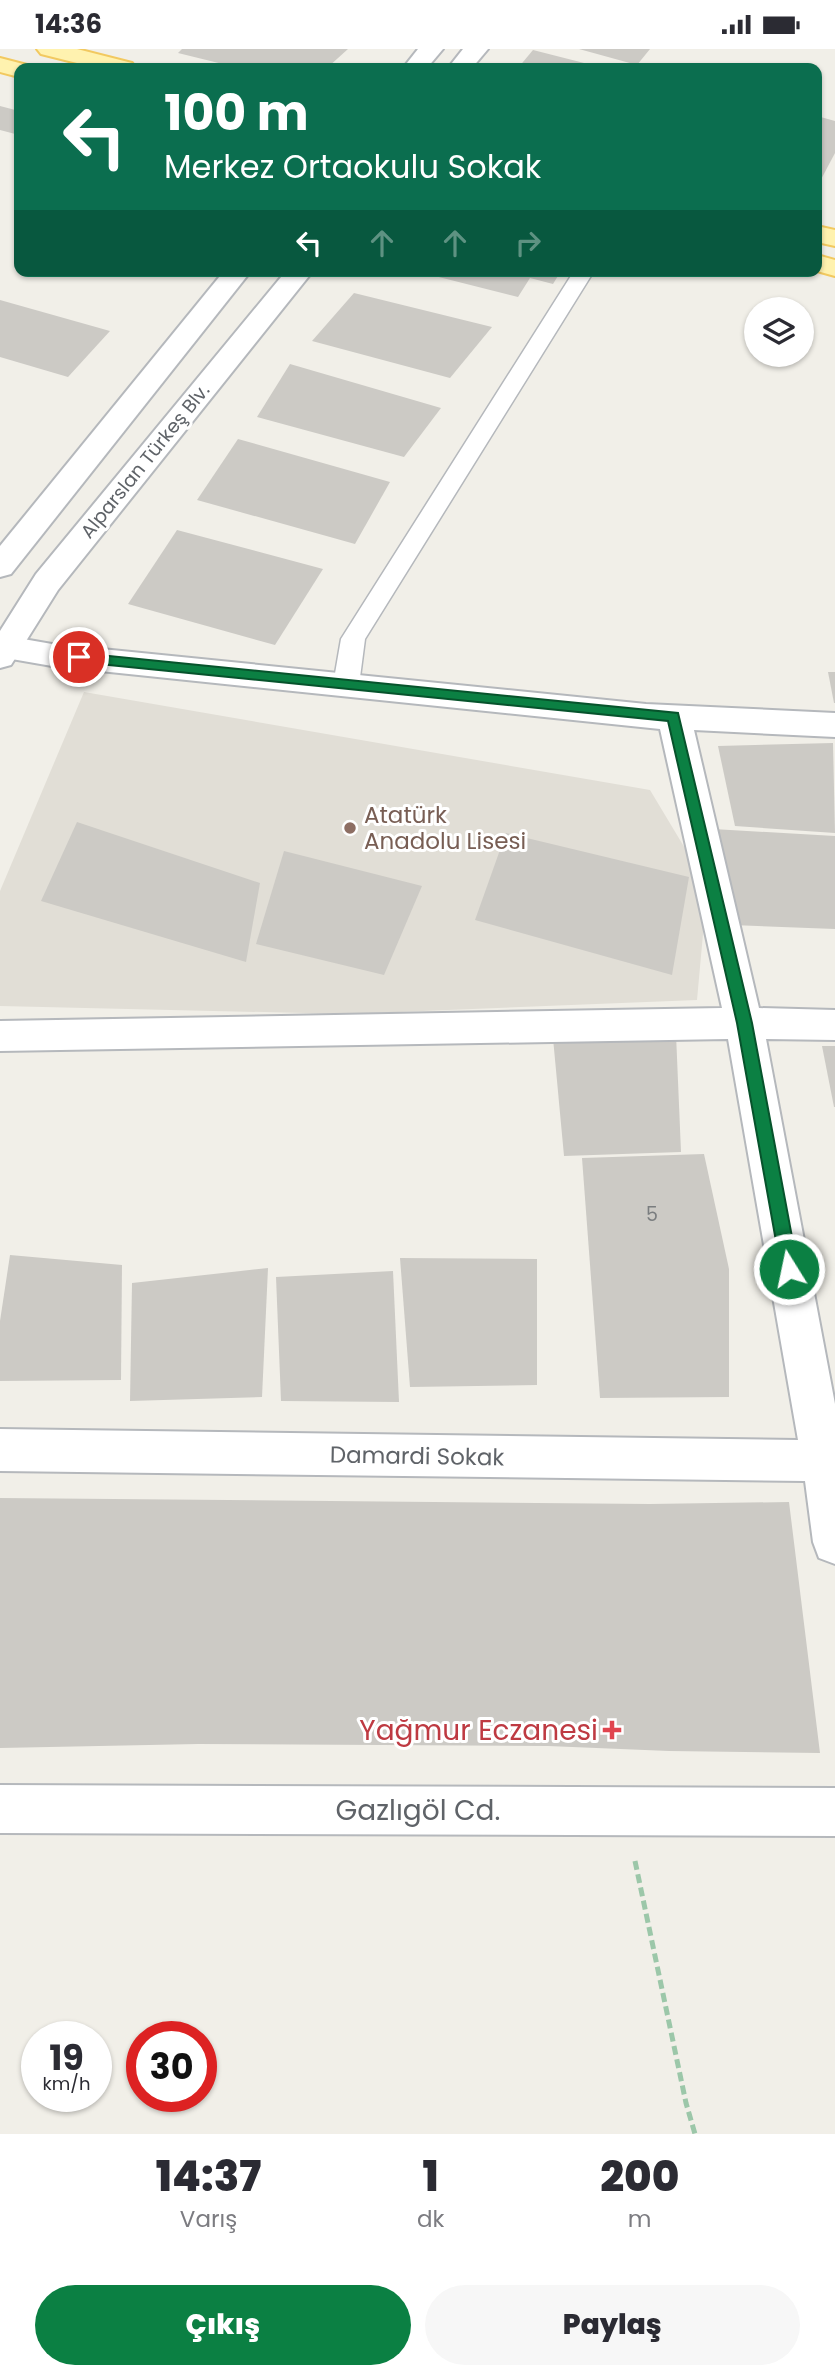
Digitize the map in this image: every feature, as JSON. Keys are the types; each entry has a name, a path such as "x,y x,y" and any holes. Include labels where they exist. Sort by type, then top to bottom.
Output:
{"main road":[{"path":"49,49 104,63"}],"street":[{"path":"419,63 431,49"},
{"path":"464,63 476,49"},
{"path":"0,567 233,277"},
{"name":"Alparslan Türkeş Blv.","path":"3,652 47,582 295,277"},
{"path":"3,652 674,717 835,725"},
{"path":"674,717 744,1023 829,1461 835,1542"},
{"path":"0,1036 744,1023 835,1025"},
{"name":"Damardi Sokak","path":"0,1450 829,1461"},
{"name":"Gazlıgöl Cd.","path":"0,1809 835,1812"}],"lane":[{"path":"346,685 353,639 580,277"}],"path":[{"path":"625,1810 686,2103 695,2134"}],"shaded area":[{"name":"Atatürk Anadolu Lisesi","path":"84,692 650,790 695,865 704,923 697,1000 348,1014 0,1006 0,891"}],"building":[{"path":"182,49 348,49 333,63 219,63 178,53"},
{"path":"579,49 650,49 639,63"},
{"path":"533,50 584,63 522,63"},
{"path":"0,106 14,110 14,134 0,130"},
{"path":"822,117 835,121 835,153 822,178"},
{"path":"439,277 557,277 553,284 530,278 518,297"},
{"path":"354,293 492,327 450,378 312,341"},
{"path":"0,300 110,331 68,377 0,357"},
{"path":"290,364 441,408 404,457 257,417"},
{"path":"238,439 390,482 355,544 197,500"},
{"path":"177,530 323,569 275,645 128,604"},
{"path":"828,672 835,672 835,703 834,703"},
{"path":"833,743 835,833 735,826 718,746"},
{"path":"77,822 260,883 246,962 41,901"},
{"path":"713,829 835,836 835,929 732,925"},
{"path":"506,833 689,877 672,975 475,920"},
{"path":"284,851 422,886 384,975 256,944"},
{"path":"676,1034 681,1152 564,1156 553,1038"},
{"path":"822,1046 835,1046 835,1107 834,1107"},
{"path":"704,1154 729,1269 729,1397 600,1398 582,1158"},
{"path":"10,1255 122,1265 121,1380 0,1381 0,1321"},
{"path":"400,1258 537,1259 537,1385 410,1387"},
{"path":"268,1268 262,1397 130,1401 132,1283"},
{"path":"393,1271 399,1402 281,1401 276,1277"},
{"path":"0,1498 650,1504 789,1502 820,1753 548,1746 198,1744 0,1748"}],"place":[{"name":"Atatürk Anadolu Lisesi","path":"350,828"},
{"name":"Yağmur Eczanesi","path":"612,1730"}],"route":[{"path":"79,657 674,717 744,1023 789,1269"}]}
